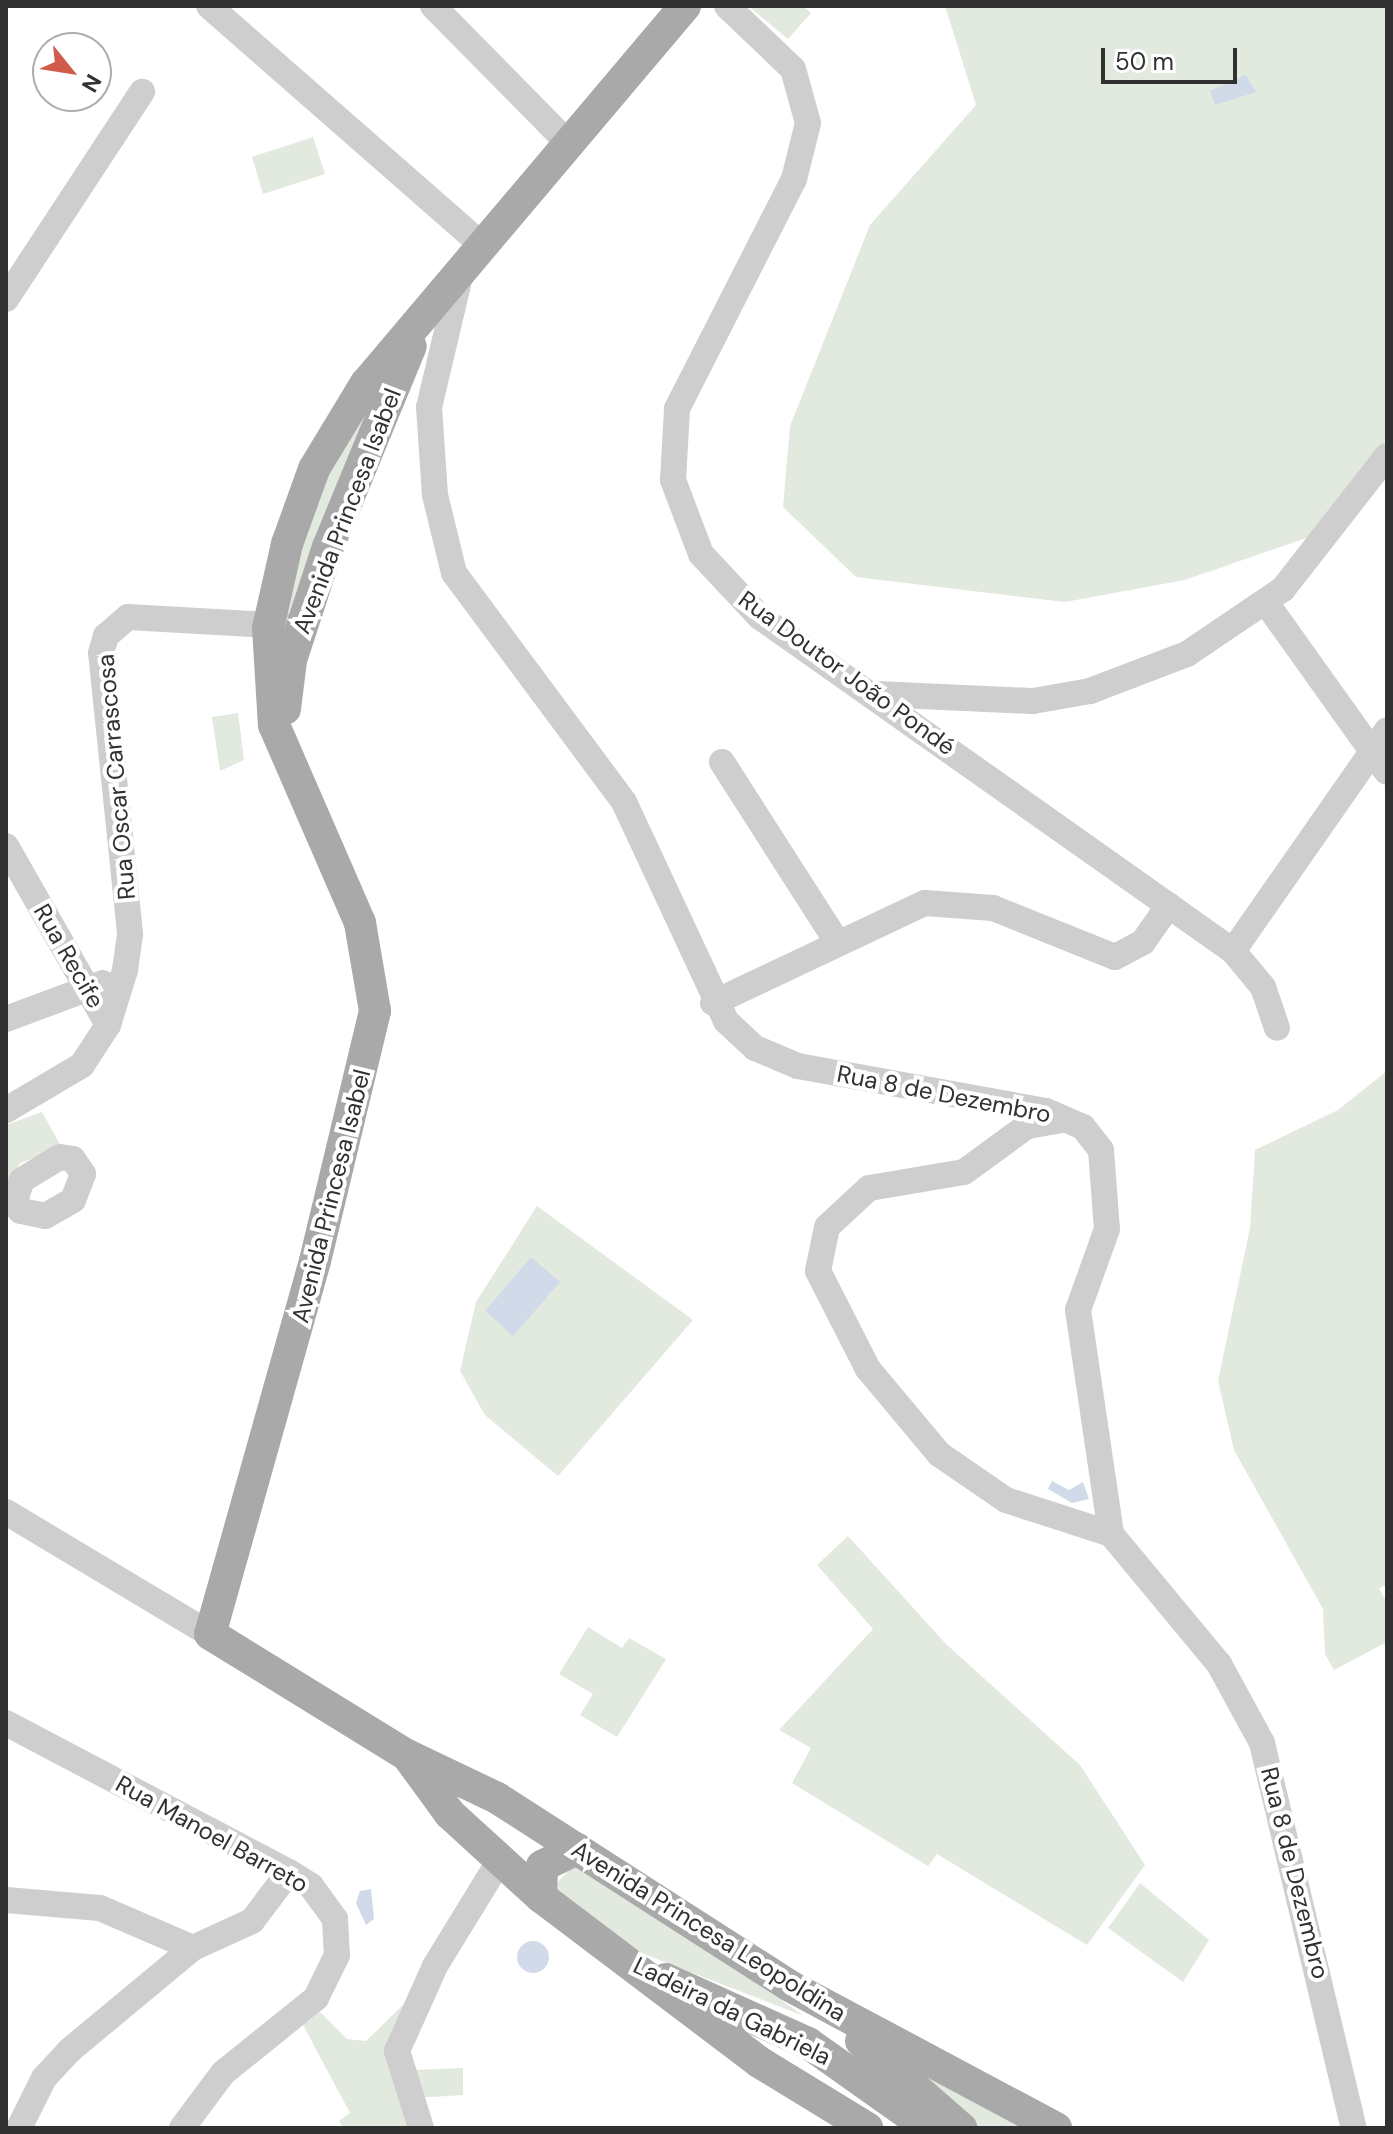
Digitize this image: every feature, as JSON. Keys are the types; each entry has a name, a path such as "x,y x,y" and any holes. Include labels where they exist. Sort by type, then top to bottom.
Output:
{"main road":[{"name":"Avenida Princesa Isabel","path":"210,1634 315,1261 375,1011 360,923 287,765 269,693 268,628 298,506 350,406 471,254 685,6"},
{"name":"Avenida Princesa Isabel","path":"287,765 287,690 303,624 378,421 426,310"},
{"path":"350,406 367,405 378,421"},
{"name":"Avenida Princesa Leopoldina","path":"210,1634 407,1755 497,1798 788,1985 1056,2128"},
{"name":"Avenida Princesa Leopoldina","path":"407,1755 474,1836 541,1897 759,2062 867,2128"},
{"path":"474,1836 473,1805 497,1798"},
{"path":"541,1897 542,1866 577,1849"},
{"name":"Ladeira da Gabriela","path":"613,1952 808,2043 928,2128"},
{"name":"Ladeira da Gabriela","path":"788,1985 961,2128"}],"street":[{"path":"209,6 471,254"},
{"path":"433,6 566,141"},
{"name":"Rua Doutor João Pondé","path":"727,6 793,69 808,123 805,154 688,377 671,443 673,480 682,518 726,586 1233,951 1263,987 1277,1028"},
{"path":"6,299 142,92"},
{"name":"Rua 8 de Dezembro","path":"471,254 429,407 435,495 454,573 624,802 713,1003 741,1039 773,1058 1067,1119 1094,1137 1106,1171 1107,1229 1078,1310 1111,1534 1219,1664 1262,1743 1354,2128"},
{"path":"877,694 991,704 1090,691 1187,654 1267,604 1336,528 1387,456"},
{"path":"1233,951 1382,751 1267,604"},
{"name":"Rua Oscar Carrascosa","path":"6,1110 82,1065 108,1025 125,970 130,933 101,653 106,636 128,617 268,628 303,624"},
{"path":"722,762 837,942"},
{"name":"Rua Recife","path":"6,846 108,1025"},
{"path":"713,1003 925,903 950,901 993,908 1115,957 1143,942 1169,905"},
{"path":"6,1019 88,992 125,970"},
{"path":"979,1099 1000,1120 996,1145"},
{"path":"1067,1119 1027,1126 996,1145 964,1172 891,1181 847,1203 817,1247 818,1271 868,1369 939,1454 1006,1500 1111,1534"},
{"name":"Avenida Princesa Leopoldina","path":"6,1512 210,1634"},
{"name":"Rua Manoel Barreto","path":"6,1723 289,1872 311,1886 335,1919 329,1978 302,2012 223,2073 182,2128"},
{"path":"421,2128 397,2051 435,1966 500,1860"},
{"path":"19,2128 44,2078 70,2050 193,1948 252,1921 289,1872"},
{"path":"6,1900 100,1908 193,1948"}],"shaded area":[{"path":"748,6 803,6 811,13 788,39"},
{"path":"945,6 1387,6 1387,439 1312,536 1185,580 1065,602 856,577 783,507 790,426 870,225 976,105"},
{"path":"313,137 325,174 263,194 252,157"},
{"path":"364,412 367,422 296,613 287,613 309,500"},
{"path":"238,713 244,760 220,771 212,717"},
{"path":"1387,1071 1387,1585 1379,1588 1387,1603 1387,1642 1334,1670 1325,1654 1323,1609 1234,1450 1218,1381 1250,1228 1255,1150 1338,1110"},
{"path":"42,1112 62,1148 20,1163 6,1186 6,1125"},
{"path":"537,1206 693,1320 558,1476 485,1415 460,1371 476,1302"},
{"path":"848,1536 946,1644 1080,1765 1145,1865 1087,1945 937,1854 928,1866 792,1783 811,1748 779,1730 873,1629 817,1565"},
{"path":"588,1627 622,1648 629,1638 666,1659 617,1737 580,1715 593,1694 559,1674"},
{"path":"575,1864 587,1868 804,2016 623,1946 552,1888"},
{"path":"1140,1883 1209,1940 1183,1982 1108,1928"},
{"path":"404,2004 387,2042 410,2128 343,2128 339,2121 350,2113 303,2025 320,2012 347,2039 366,2041"},
{"path":"891,2050 1037,2128 971,2128"},
{"path":"463,2068 463,2095 416,2098 414,2070"}],"water":[{"path":"1246,75 1256,92 1215,105 1210,91"},
{"path":"531,1257 560,1282 513,1336 485,1311"},
{"path":"1052,1481 1069,1490 1083,1482 1089,1499 1072,1503 1048,1489"},
{"path":"371,1889 374,1919 366,1925 356,1903 360,1891"},
{"path":"533,1941 545,1945 549,1957 545,1969 533,1973 521,1969 517,1957 521,1945"}]}
